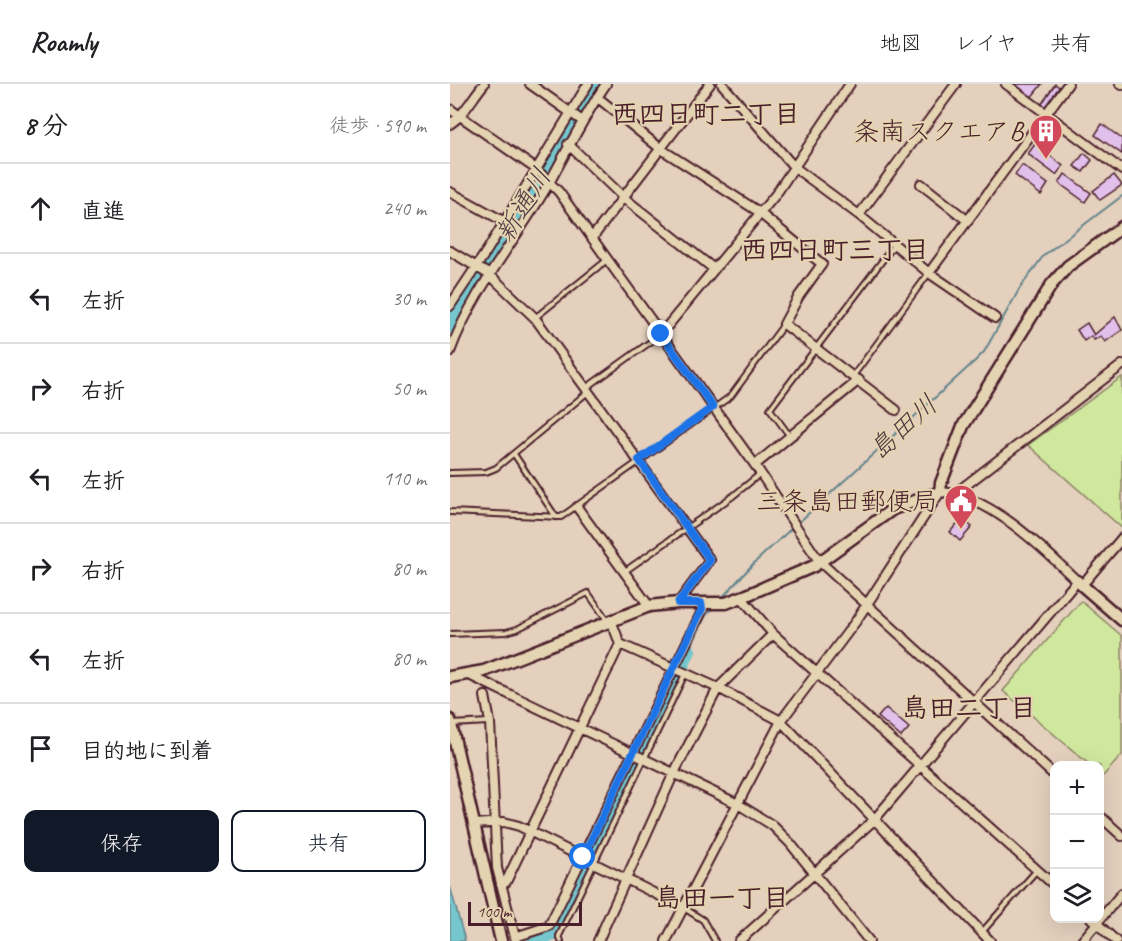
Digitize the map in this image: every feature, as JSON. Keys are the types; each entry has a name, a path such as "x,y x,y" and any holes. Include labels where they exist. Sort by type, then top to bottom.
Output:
{"street":[{"path":"450,124 462,116 473,96 484,84"},
{"path":"530,84 582,120"},
{"path":"450,306 478,267 569,112 588,84"},
{"path":"450,352 456,334 489,274 550,182 568,144 606,84"},
{"path":"592,238 710,84"},
{"path":"722,84 794,167 859,215 929,273 995,318"},
{"path":"661,334 760,214 850,84"},
{"path":"859,215 956,84"},
{"path":"1006,84 1122,170"},
{"path":"929,273 1068,84"},
{"path":"597,97 661,149 760,214 822,264 799,296 784,324 896,410"},
{"path":"450,109 536,169 550,182 755,465 819,561 1050,771"},
{"path":"568,144 624,198 714,269"},
{"path":"921,184 968,221"},
{"path":"450,192 505,222"},
{"path":"666,941 781,721 867,605 940,492 941,483 963,426 1052,284 1068,267 1122,226"},
{"path":"450,251 489,274 535,318 710,560 678,603"},
{"path":"957,492 1122,365"},
{"path":"755,465 791,438 856,378"},
{"path":"450,676 483,671 649,606 678,603 726,603 814,566 893,509 940,492 957,492 1020,530 1122,620"},
{"path":"577,507 649,606"},
{"path":"739,941 874,819 974,701 1122,538"},
{"path":"741,597 773,634 1050,881"},
{"path":"485,696 501,885 515,939 549,926 674,669 702,609 701,603"},
{"path":"609,621 620,644 718,688 781,721 990,941"},
{"path":"598,941 674,773 718,688 773,634"},
{"path":"501,885 506,882 620,644"},
{"path":"467,674 738,804 771,825 815,874 869,941"},
{"path":"450,722 501,941"},
{"path":"1104,820 1122,836"},
{"path":"474,824 494,821 530,831 684,908"},
{"path":"1104,911 1122,893"},
{"path":"1082,941 1093,923"},
{"path":"1096,923 1116,941"}],"lane":[{"path":"791,438 770,409 895,244"},
{"path":"535,318 607,260"},
{"path":"856,378 929,273"},
{"path":"450,512 561,518 731,396 784,324"},
{"path":"450,473 486,472 496,468 588,390 661,334"},
{"path":"514,454 556,517"},
{"path":"624,572 733,496 760,474"},
{"path":"450,633 506,632 517,629 588,593 609,621"},
{"path":"561,941 560,936 685,674"},
{"path":"450,722 489,722"},
{"path":"981,932 1038,870"},
{"path":"684,908 703,920 715,941"}],"green space":[{"path":"1122,377 1122,528 1028,445"},
{"path":"1081,601 1122,636 1122,755 1104,775 1104,761 1085,761 1003,691"}],"water":[{"path":"450,886 465,941 450,941"}],"building":[{"path":"1011,84 1042,84 1030,99"},
{"path":"1055,84 1063,90 1048,110 1041,105"},
{"path":"1102,124 1122,139 1122,154 1095,135"},
{"name":"条南スクエアB","path":"1035,144 1063,166 1056,175 1028,154"},
{"path":"1084,153 1092,160 1083,172 1074,166"},
{"path":"1022,165 1048,184 1041,195 1015,175"},
{"path":"1065,174 1091,193 1085,202 1059,183"},
{"path":"1114,175 1122,185 1100,200 1093,191"},
{"path":"1115,317 1122,330 1105,342 1101,336 1094,340 1091,336 1084,341 1077,330 1087,323 1094,335"},
{"path":"962,518 972,527 960,541 950,532"},
{"path":"886,708 909,728 901,737 878,717"}],"waterway":[{"name":"新通川","path":"450,326 549,166 595,84"},
{"name":"島田川","path":"798,523 984,352 1020,288 1044,255 1122,196"},
{"name":"島田川","path":"721,599 753,564 793,527"},
{"name":"島田川","path":"689,651 706,615 713,608"},
{"name":"島田川","path":"534,941 554,934 689,651"}],"place":[{"name":"条南スクエアB","path":"1046,160"},
{"name":"三条島田郵便局","path":"961,530"}],"district":[{"name":"西四日町二丁目","path":"706,114"},
{"name":"西四日町三丁目","path":"835,250"},
{"name":"島田二丁目","path":"969,708"},
{"name":"島田一丁目","path":"722,898"}],"route":[{"path":"583,857 702,609 701,603 678,603 710,560 639,460 713,407 661,334"}]}
